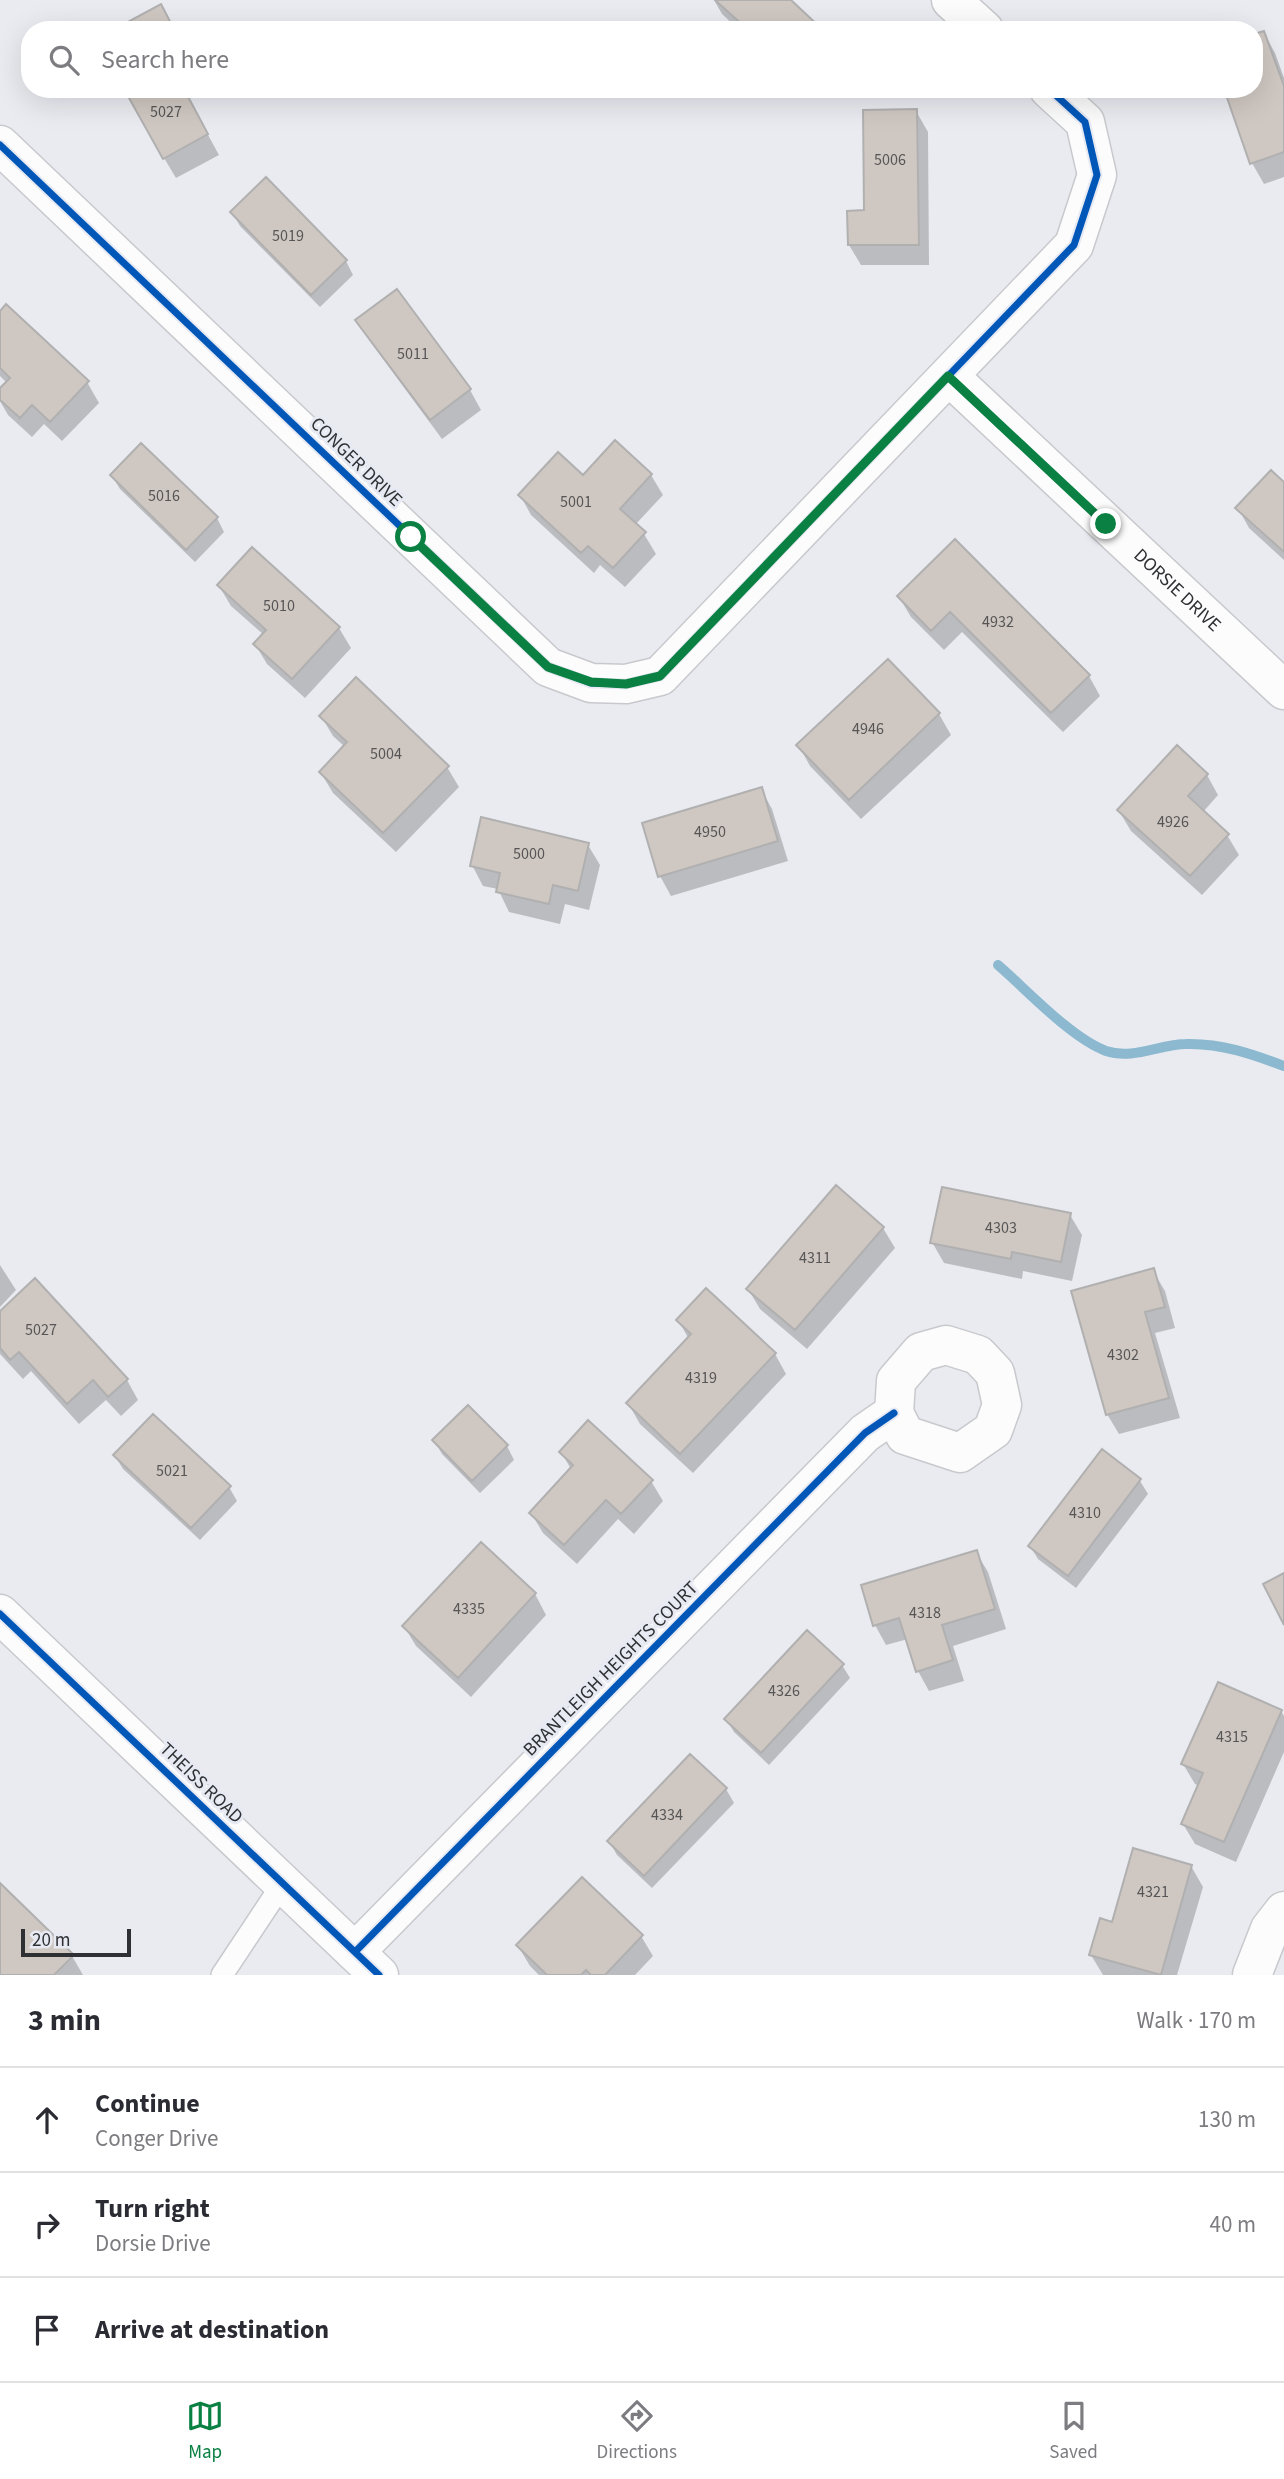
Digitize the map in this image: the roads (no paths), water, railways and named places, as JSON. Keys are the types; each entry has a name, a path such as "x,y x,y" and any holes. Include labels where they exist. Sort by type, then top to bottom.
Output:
{"street":[{"path":"951,0 974,21"},
{"name":"CONGER DRIVE","path":"0,145 548,667 591,682 626,684 660,676 1074,245 1097,175 1085,122 1059,98"},
{"name":"DORSIE DRIVE","path":"948,376 1284,691"},
{"name":"BRANTLEIGH HEIGHTS COURT","path":"367,1963 865,1433 894,1413"},
{"name":"THEISS ROAD","path":"0,1614 367,1963"},
{"path":"1252,1975 1270,1929 1284,1911"}],"lane":[{"path":"222,1975 283,1883"}],"waterway":[{"path":"998,965 1064,1025 1092,1045 1106,1051 1126,1054 1176,1045 1212,1045 1284,1066"}]}
